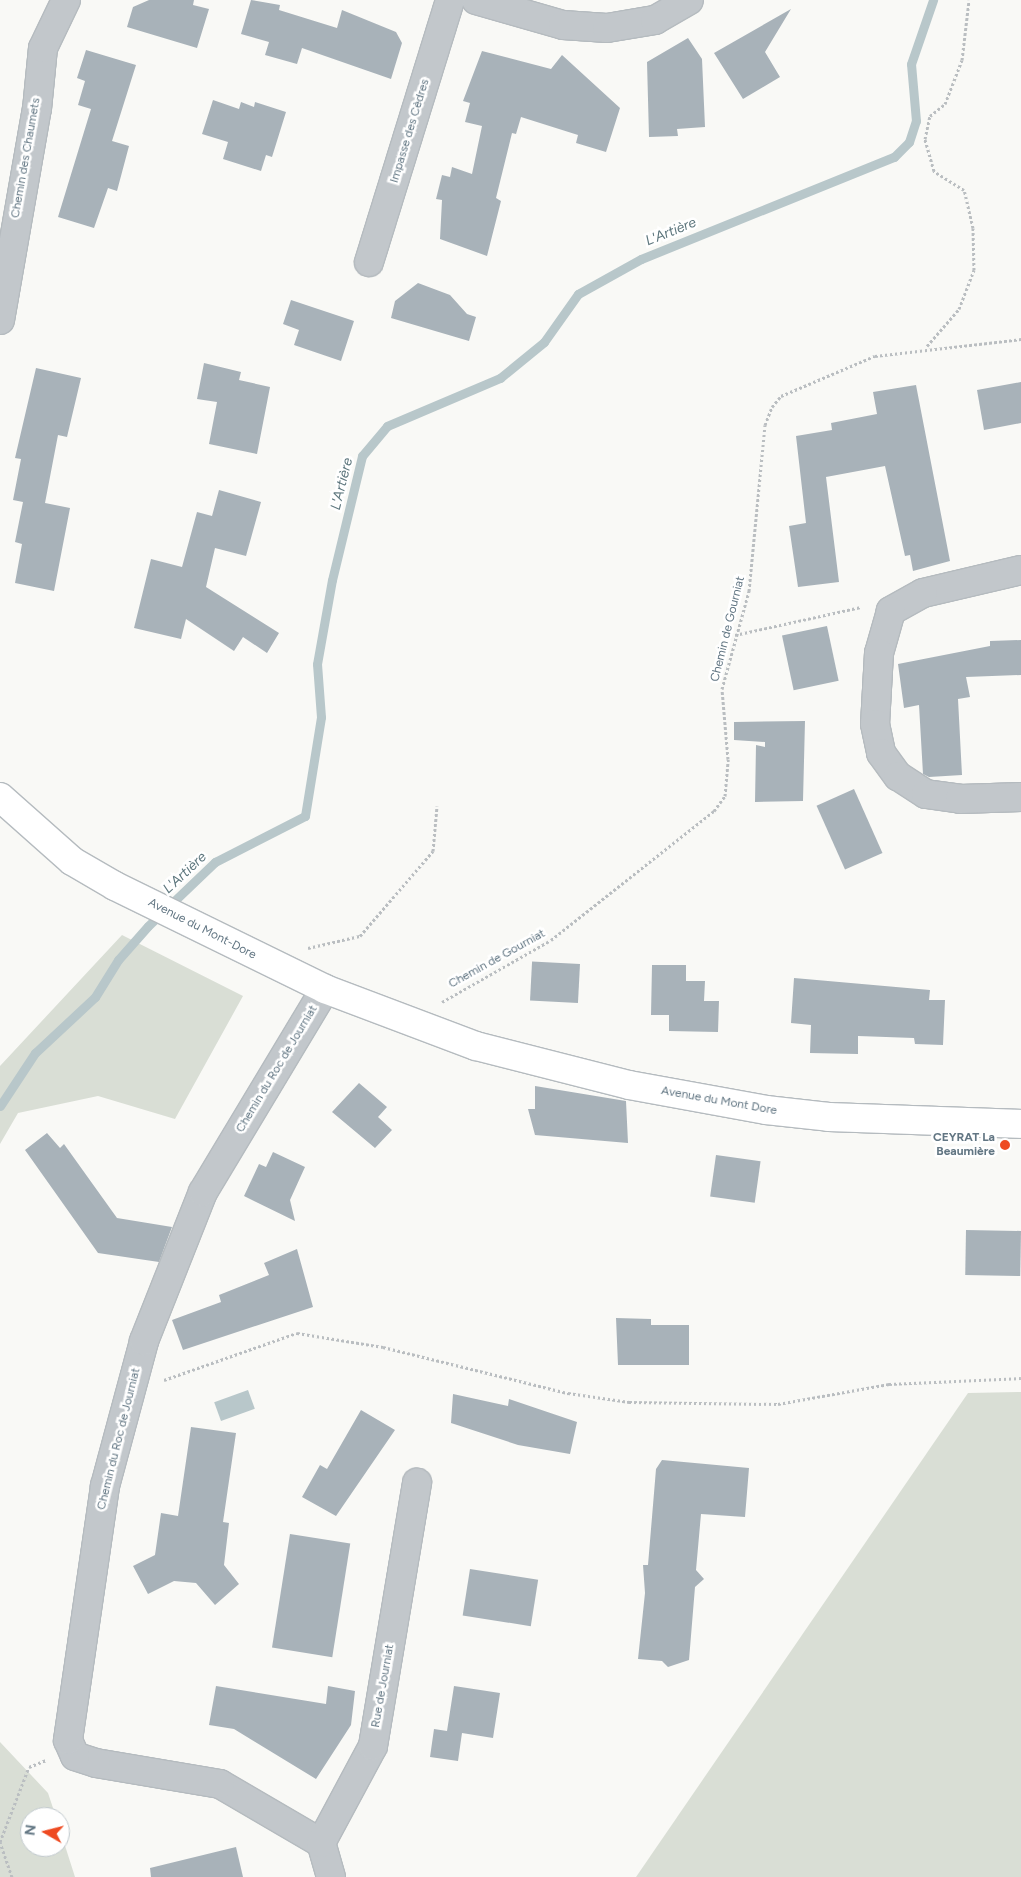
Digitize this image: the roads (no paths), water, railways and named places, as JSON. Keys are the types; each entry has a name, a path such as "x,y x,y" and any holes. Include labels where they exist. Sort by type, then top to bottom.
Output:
{"main road":[{"name":"Avenue du Mont-Dore","path":"0,797 72,861 115,886 325,989 424,1029"},
{"name":"Avenue du Mont Dore","path":"424,1029 629,1085 766,1110 829,1117 1021,1124"}],"street":[{"name":"Chemin des Chaumets","path":"0,320 37,109 43,48 66,0"},
{"name":"Impasse des Cèdres","path":"369,262 450,0"},
{"path":"476,0 563,25 607,28 654,20 689,0"},
{"path":"1021,570 923,593 891,611 879,653 875,724 881,752 898,776 926,794 960,799 1021,797"},
{"name":"Chemin du Roc de Journiat","path":"321,1843 220,1784 96,1763 75,1756 68,1740 84,1611 105,1486 144,1341 203,1192 325,989"},
{"name":"Rue de Journiat","path":"321,1843 373,1746 417,1483"},
{"path":"321,1843 331,1877"}],"waterway":[{"name":"L'Artière","path":"0,1106 35,1053 95,997 118,960 148,926 215,862 305,816 321,717 317,664 332,580 362,456 387,426 500,378 544,342 578,294 641,259 894,157 909,142 916,121 911,64 933,0"}],"place":[{"name":"CEYRAT La Beaumière","path":"1005,1145"}]}
